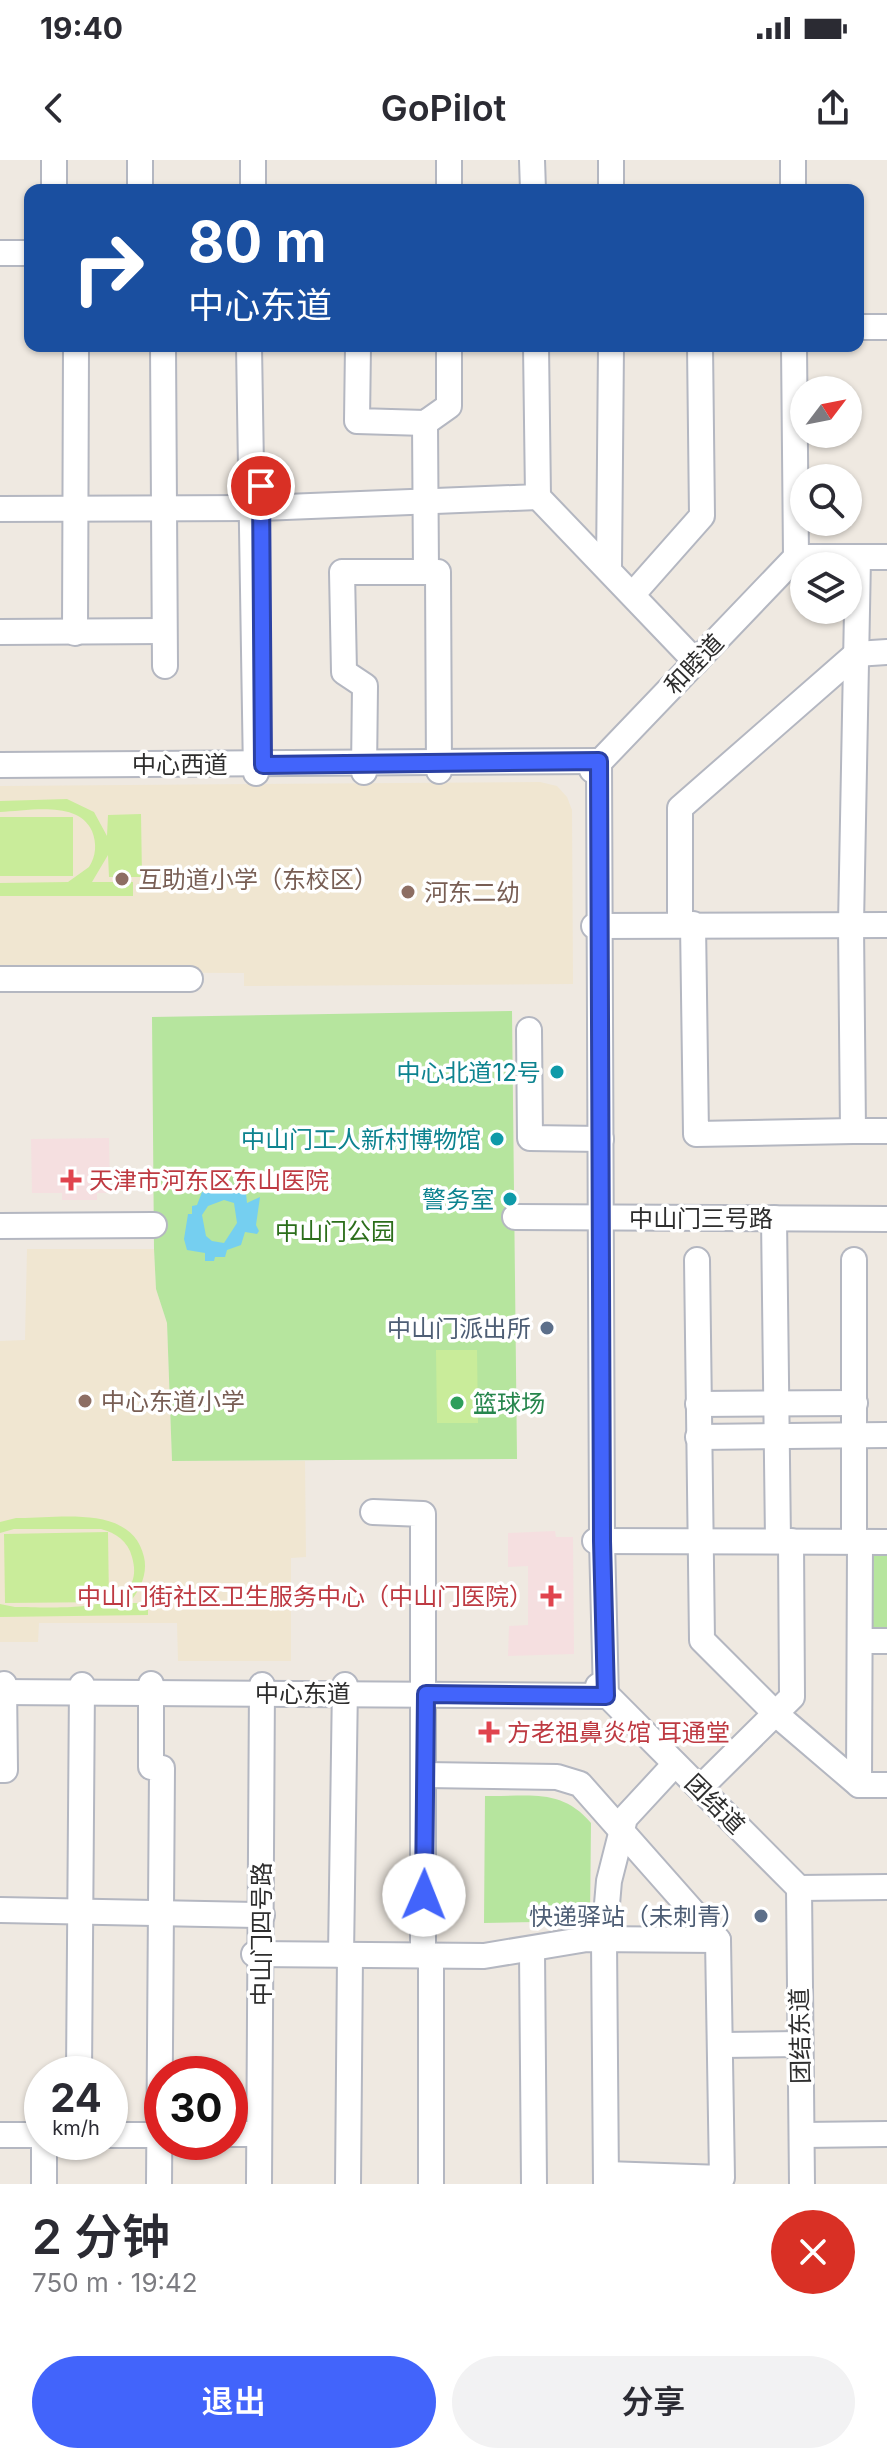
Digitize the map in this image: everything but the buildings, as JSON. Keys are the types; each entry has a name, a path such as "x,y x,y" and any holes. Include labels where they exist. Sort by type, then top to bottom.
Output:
{"street":[{"path":"54,160 54,184"},
{"path":"140,160 140,184"},
{"path":"245,160 246,184"},
{"path":"253,160 253,184"},
{"path":"449,160 449,184"},
{"path":"532,160 533,184"},
{"path":"611,160 611,184"},
{"path":"793,160 793,184"},
{"path":"0,253 24,253"},
{"path":"0,264 24,264"},
{"path":"864,327 887,327"},
{"path":"75,633 76,352"},
{"path":"163,352 165,666"},
{"path":"249,352 257,507"},
{"path":"259,352 260,769"},
{"path":"358,352 357,421 425,423 449,406 449,352"},
{"path":"536,352 538,497 696,662"},
{"path":"609,569 611,352"},
{"path":"633,594 702,516 700,352"},
{"path":"794,352 796,552"},
{"path":"425,423 426,572"},
{"path":"0,509 257,507 538,497"},
{"path":"862,558 887,557"},
{"name":"和睦道","path":"596,766 790,563"},
{"path":"364,767 365,686 344,672 342,572 438,572 439,767"},
{"path":"853,1131 851,925 857,624"},
{"path":"0,632 164,631"},
{"path":"887,652 856,654 680,808 696,1134 887,1131"},
{"name":"中心西道","path":"0,765 260,769"},
{"path":"596,766 598,1541 602,1691"},
{"name":"中心西道","path":"0,775 364,767 596,766"},
{"path":"598,926 686,923 887,925"},
{"path":"0,979 190,979"},
{"path":"529,1030 530,1138 597,1139"},
{"name":"中山门三号路","path":"515,1217 887,1219"},
{"path":"700,1788 792,1697 785,1541 776,1436 774,1218"},
{"path":"0,1226 154,1225"},
{"path":"697,1260 702,1640 776,1714 859,1785 887,1785"},
{"path":"854,1260 859,1785"},
{"path":"698,1404 855,1403"},
{"path":"698,1437 887,1435"},
{"path":"373,1512 423,1514 431,2184"},
{"path":"598,1541 887,1542"},
{"path":"860,1641 887,1641"},
{"path":"0,1770 5,1770 2,1688"},
{"name":"中心东道","path":"2,1688 602,1691"},
{"path":"79,2056 82,1688"},
{"path":"152,1688 151,1767 162,1768 160,2056"},
{"name":"中山门四号路","path":"248,2118 258,1954 258,1689"},
{"path":"346,1689 348,2184"},
{"name":"团结道","path":"602,1691 799,1888"},
{"path":"426,1775 570,1779 591,1795 622,1831 718,1940 722,2178 606,2179 604,1939 609,1881 622,1831 632,1807 675,1764"},
{"path":"799,1888 887,1887"},
{"name":"团结东道","path":"799,1888 802,2184"},
{"path":"0,1910 257,1914"},
{"path":"258,1954 484,1956 604,1939 718,1940"},
{"path":"532,1951 534,2184"},
{"path":"722,2045 800,2044"},
{"path":"802,2135 887,2134"},
{"path":"0,2135 24,2135"},
{"name":"中山门四号路","path":"248,2138 259,2184"},
{"name":"中山门四号路","path":"248,2144 252,2184"},
{"path":"44,2160 44,2184"},
{"path":"159,2160 159,2184"}],"shaded area":[{"path":"540,782 557,786 567,797 572,810 573,984 244,986 244,973 0,972 0,786"},
{"name":"天津市河东区东山医院","path":"109,1138 110,1193 97,1193 97,1200 62,1200 62,1193 32,1193 31,1139"},
{"name":"中心东道小学","path":"27,1249 154,1249 156,1289 167,1323 172,1461 305,1461 306,1557 291,1558 291,1661 178,1661 177,1623 39,1623 38,1642 0,1642 0,1341 25,1340"},
{"name":"中山门街社区卫生服务中心（中山门医院）","path":"555,1531 556,1537 573,1537 574,1654 508,1656 509,1626 528,1625 528,1566 508,1567 508,1533"}],"green space":[{"path":"67,799 94,812 107,836 108,815 141,814 142,877 109,877 108,855 92,882 133,882 133,896 0,896 0,883 68,882 89,867 95,850 94,836 85,821 76,815 38,809 0,812 0,801"},
{"path":"0,817 73,817 73,876 0,876"},
{"name":"中山门公园","path":"512,1011 517,1459 172,1461 167,1323 156,1289 154,1249 152,1017"},
{"name":"篮球场","path":"436,1350 477,1350 478,1423 437,1423"},
{"path":"16,1518 90,1518 125,1528 137,1540 145,1563 142,1582 129,1603 148,1603 148,1615 0,1617 0,1604 72,1607 112,1600 126,1591 134,1577 130,1551 121,1538 112,1533 101,1529 14,1529 0,1533 0,1522"},
{"path":"108,1532 109,1602 5,1603 4,1534"},
{"path":"868,1552 887,1553 887,1632 869,1633"},
{"path":"530,1795 556,1799 580,1812 591,1823 590,1921 484,1923 485,1796"}],"water":[{"path":"202,1192 246,1193 247,1203 260,1197 256,1225 259,1231 257,1234 245,1232 241,1245 227,1250 225,1257 205,1261 205,1253 187,1250 184,1239 188,1214 192,1214 192,1206 197,1205","holes":["224,1200 234,1203 237,1223 224,1243 212,1241 206,1236 202,1215 208,1206"]}],"place":[{"name":"互助道小学（东校区）","path":"122,879"},
{"name":"河东二幼","path":"408,892"},
{"name":"中心北道12号","path":"557,1072"},
{"name":"中山门工人新村博物馆","path":"497,1139"},
{"name":"天津市河东区东山医院","path":"71,1180"},
{"name":"警务室","path":"510,1199"},
{"name":"中山门派出所","path":"547,1328"},
{"name":"中心东道小学","path":"85,1401"},
{"name":"篮球场","path":"457,1403"},
{"name":"中山门街社区卫生服务中心（中山门医院）","path":"551,1596"},
{"name":"方老祖鼻炎馆 耳通堂","path":"489,1732"},
{"name":"快递驿站（未刺青）","path":"761,1916"}],"route":[{"path":"261,486 263,765 599,761 602,1541 606,1696 426,1694 424,1895"}]}
